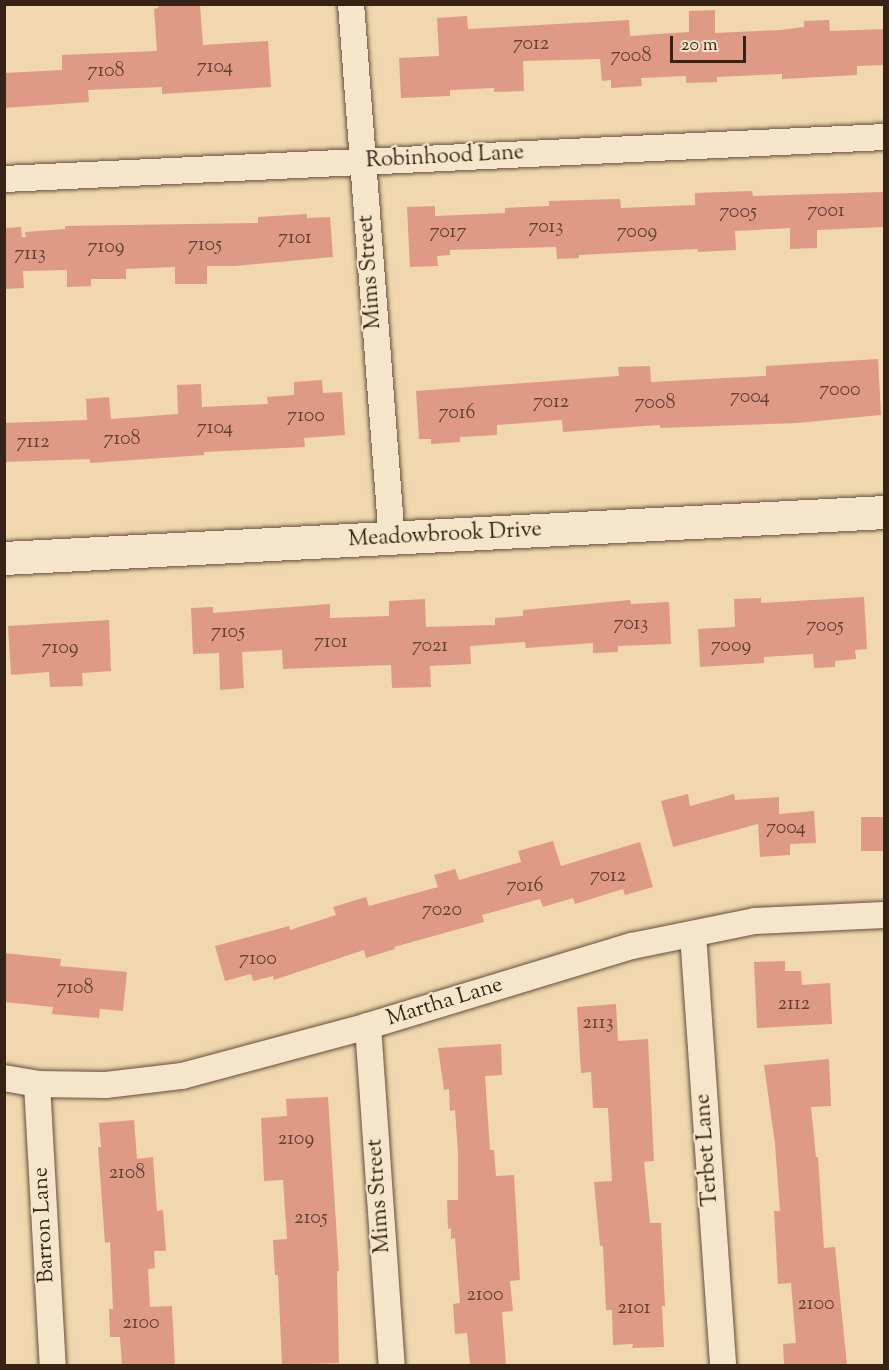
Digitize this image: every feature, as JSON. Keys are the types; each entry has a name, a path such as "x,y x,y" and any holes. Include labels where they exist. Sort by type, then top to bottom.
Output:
{"main road":[{"name":"Meadowbrook Drive","path":"4,558 392,540 885,512"}],"street":[{"name":"Mims Street","path":"351,4 392,540"},
{"name":"Robinhood Lane","path":"4,179 885,137"},
{"name":"Martha Lane","path":"4,1078 37,1084 106,1085 182,1076 368,1026 632,946 755,921 885,915"},
{"name":"Terbet Lane","path":"693,934 723,1365"},
{"name":"Mims Street","path":"368,1026 392,1365"},
{"name":"Barron Lane","path":"37,1084 53,1365"}],"building":[{"path":"158,5 200,5 203,45 268,41 271,87 162,94 162,87 88,90 89,102 4,108 4,73 62,70 62,55 157,51 154,9 158,8"},
{"path":"715,10 715,33 780,30 804,27 804,21 829,20 830,31 885,29 885,65 857,66 857,75 782,79 782,74 717,77 717,82 686,83 686,76 641,78 642,86 611,88 611,80 602,81 600,59 523,61 524,91 494,92 494,88 450,90 450,96 401,98 399,58 439,56 437,18 467,16 468,29 629,20 630,36 689,32 689,11"},
{"path":"752,191 753,196 885,192 885,227 817,230 817,248 790,249 790,228 735,231 736,250 698,252 697,249 579,255 579,258 557,259 556,247 450,250 450,255 437,256 438,266 410,267 407,207 435,206 435,216 505,213 505,208 549,206 549,201 620,199 621,208 695,205 695,193"},
{"path":"307,214 307,218 330,217 333,257 235,266 207,266 207,284 175,284 175,267 126,269 126,279 91,279 91,286 67,287 67,270 23,271 24,288 4,289 4,228 21,227 22,237 26,237 25,232 65,229 65,226 258,223 258,217"},
{"path":"878,359 881,415 797,423 660,428 660,425 563,432 562,420 497,425 497,435 460,437 460,442 431,444 431,439 419,439 416,391 619,376 618,367 650,366 651,382 766,376 766,366"},
{"path":"322,380 323,393 342,392 345,435 304,438 305,447 204,452 204,455 90,463 90,459 4,462 4,423 87,420 86,399 109,397 111,419 178,414 177,385 201,384 202,407 268,404 267,397 294,395 294,382"},
{"path":"864,597 867,649 855,650 856,659 835,661 835,667 814,668 813,654 764,657 764,663 700,667 698,629 735,627 734,599 761,598 761,603"},
{"path":"425,599 426,627 495,625 495,618 523,616 523,610 630,600 631,604 669,602 671,644 618,646 618,652 593,653 593,643 526,648 525,642 470,646 471,664 430,666 431,687 392,688 391,665 283,669 282,650 242,652 244,688 220,690 219,653 193,654 191,608 213,607 213,613 330,604 330,618 389,616 389,601"},
{"path":"109,620 111,671 82,673 83,686 50,687 49,672 11,675 8,626"},
{"path":"688,794 690,806 734,794 735,800 779,797 779,814 814,811 816,843 790,844 790,855 760,857 758,824 673,847 661,801"},
{"path":"861,817 884,817 884,851 861,851"},
{"path":"553,841 561,866 640,842 653,887 625,895 623,889 575,904 573,898 543,907 540,899 482,915 484,922 394,947 395,949 366,958 364,950 274,980 273,976 253,981 251,974 225,981 215,946 289,926 290,930 336,915 333,907 366,897 369,906 438,887 434,875 455,869 459,880 521,862 518,851"},
{"path":"4,953 61,959 60,966 127,972 123,1011 100,1009 99,1018 52,1014 53,1007 4,1002"},
{"path":"785,961 785,971 801,971 802,985 830,983 832,1024 757,1028 754,962"},
{"path":"616,1004 618,1041 648,1039 654,1161 644,1162 650,1223 661,1223 665,1306 662,1306 664,1347 632,1348 633,1344 613,1345 612,1310 606,1310 603,1246 600,1246 594,1182 612,1181 608,1108 593,1108 591,1072 581,1073 577,1007"},
{"path":"501,1044 502,1075 485,1076 490,1150 494,1150 496,1176 514,1175 520,1280 510,1281 513,1311 502,1312 506,1365 470,1365 467,1333 455,1334 453,1304 460,1303 455,1238 451,1239 451,1228 448,1229 447,1200 458,1200 458,1152 455,1110 450,1111 449,1089 444,1090 438,1048"},
{"path":"829,1059 831,1106 811,1107 816,1157 818,1157 824,1248 835,1247 847,1365 784,1365 783,1344 796,1343 791,1283 778,1284 774,1211 780,1211 775,1144 764,1065"},
{"path":"328,1097 339,1271 337,1271 339,1363 282,1365 278,1275 275,1275 273,1240 287,1239 283,1180 264,1181 261,1118 287,1116 286,1099"},
{"path":"134,1120 137,1159 153,1157 157,1211 163,1210 166,1251 154,1251 155,1268 148,1269 150,1307 172,1306 175,1365 122,1365 120,1337 110,1337 109,1309 113,1309 110,1242 105,1243 98,1147 101,1147 99,1123"}]}
